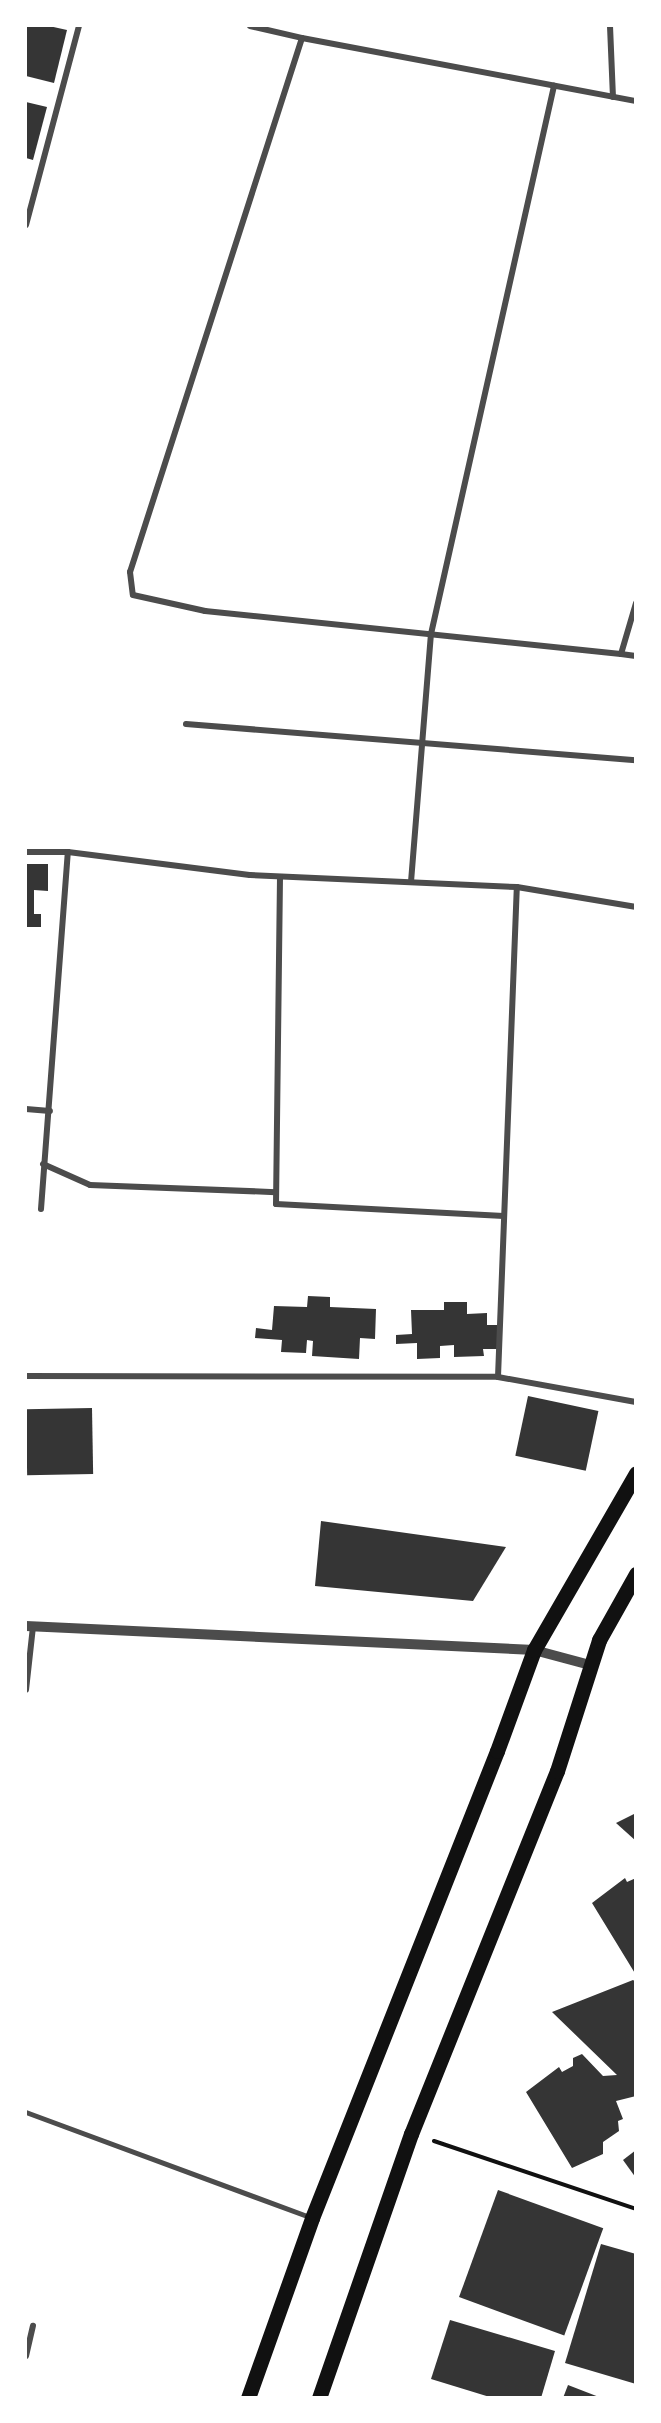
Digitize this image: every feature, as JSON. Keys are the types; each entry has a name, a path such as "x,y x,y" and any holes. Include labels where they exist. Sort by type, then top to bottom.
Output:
{"main road":[{"path":"248,2397 312,2218 493,1762 534,1650 635,1476"},
{"path":"319,2397 411,2133 557,1771 599,1640 636,1574"}],"street":[{"path":"26,225 79,26"},
{"path":"250,26 302,38 636,101"},
{"path":"610,26 613,97"},
{"path":"302,38 130,572 133,595 205,611 636,656"},
{"path":"411,882 431,634 554,86"},
{"path":"621,654 636,603"},
{"path":"186,724 636,760"},
{"path":"26,852 68,852 280,877 517,887 636,907"},
{"path":"41,1209 68,852"},
{"path":"280,877 276,1204 504,1216"},
{"path":"498,1377 517,887"},
{"path":"26,1109 50,1111"},
{"path":"43,1164 90,1185 276,1192"},
{"path":"26,1376 498,1377 636,1402"},
{"path":"26,1690 29,1626 534,1650 590,1665"},
{"path":"26,2356 33,2326"}],"lane":[{"path":"26,2112 312,2218"}],"path":[{"path":"411,2133 636,2209"}],"building":[{"path":"26,26 49,26 67,30 54,83 26,76"},
{"path":"26,102 47,107 33,160 26,158"},
{"path":"26,864 48,864 48,891 34,890 34,914 41,914 41,927 26,927"},
{"path":"308,1296 330,1297 330,1307 376,1309 375,1339 360,1338 359,1359 312,1356 313,1341 307,1340 306,1353 281,1352 282,1340 255,1338 256,1328 272,1330 274,1306 307,1307"},
{"path":"444,1302 467,1302 467,1314 487,1313 487,1325 498,1325 497,1349 483,1349 484,1356 454,1357 454,1345 440,1346 440,1358 417,1359 417,1343 396,1344 396,1335 412,1334 411,1310 444,1310"},
{"path":"528,1396 598,1411 586,1471 515,1456"},
{"path":"92,1408 93,1474 27,1475 26,1409"},
{"path":"321,1521 506,1547 473,1601 315,1586"},
{"path":"636,1813 636,1841 616,1823"},
{"path":"625,1878 627,1882 636,1878 636,1975 592,1903"},
{"path":"633,1980 636,1982 636,2096 616,2101 623,2119 618,2121 619,2131 603,2142 603,2154 572,2168 526,2092 559,2067 562,2072 573,2066 573,2058 582,2054 603,2076 617,2075 552,2012"},
{"path":"636,2150 636,2178 623,2160"},
{"path":"498,2190 603,2228 564,2335 459,2297"},
{"path":"601,2244 636,2254 636,2384 565,2363"},
{"path":"450,2320 555,2351 541,2398 493,2398 431,2379"},
{"path":"568,2385 599,2397 599,2398 563,2398"}]}
